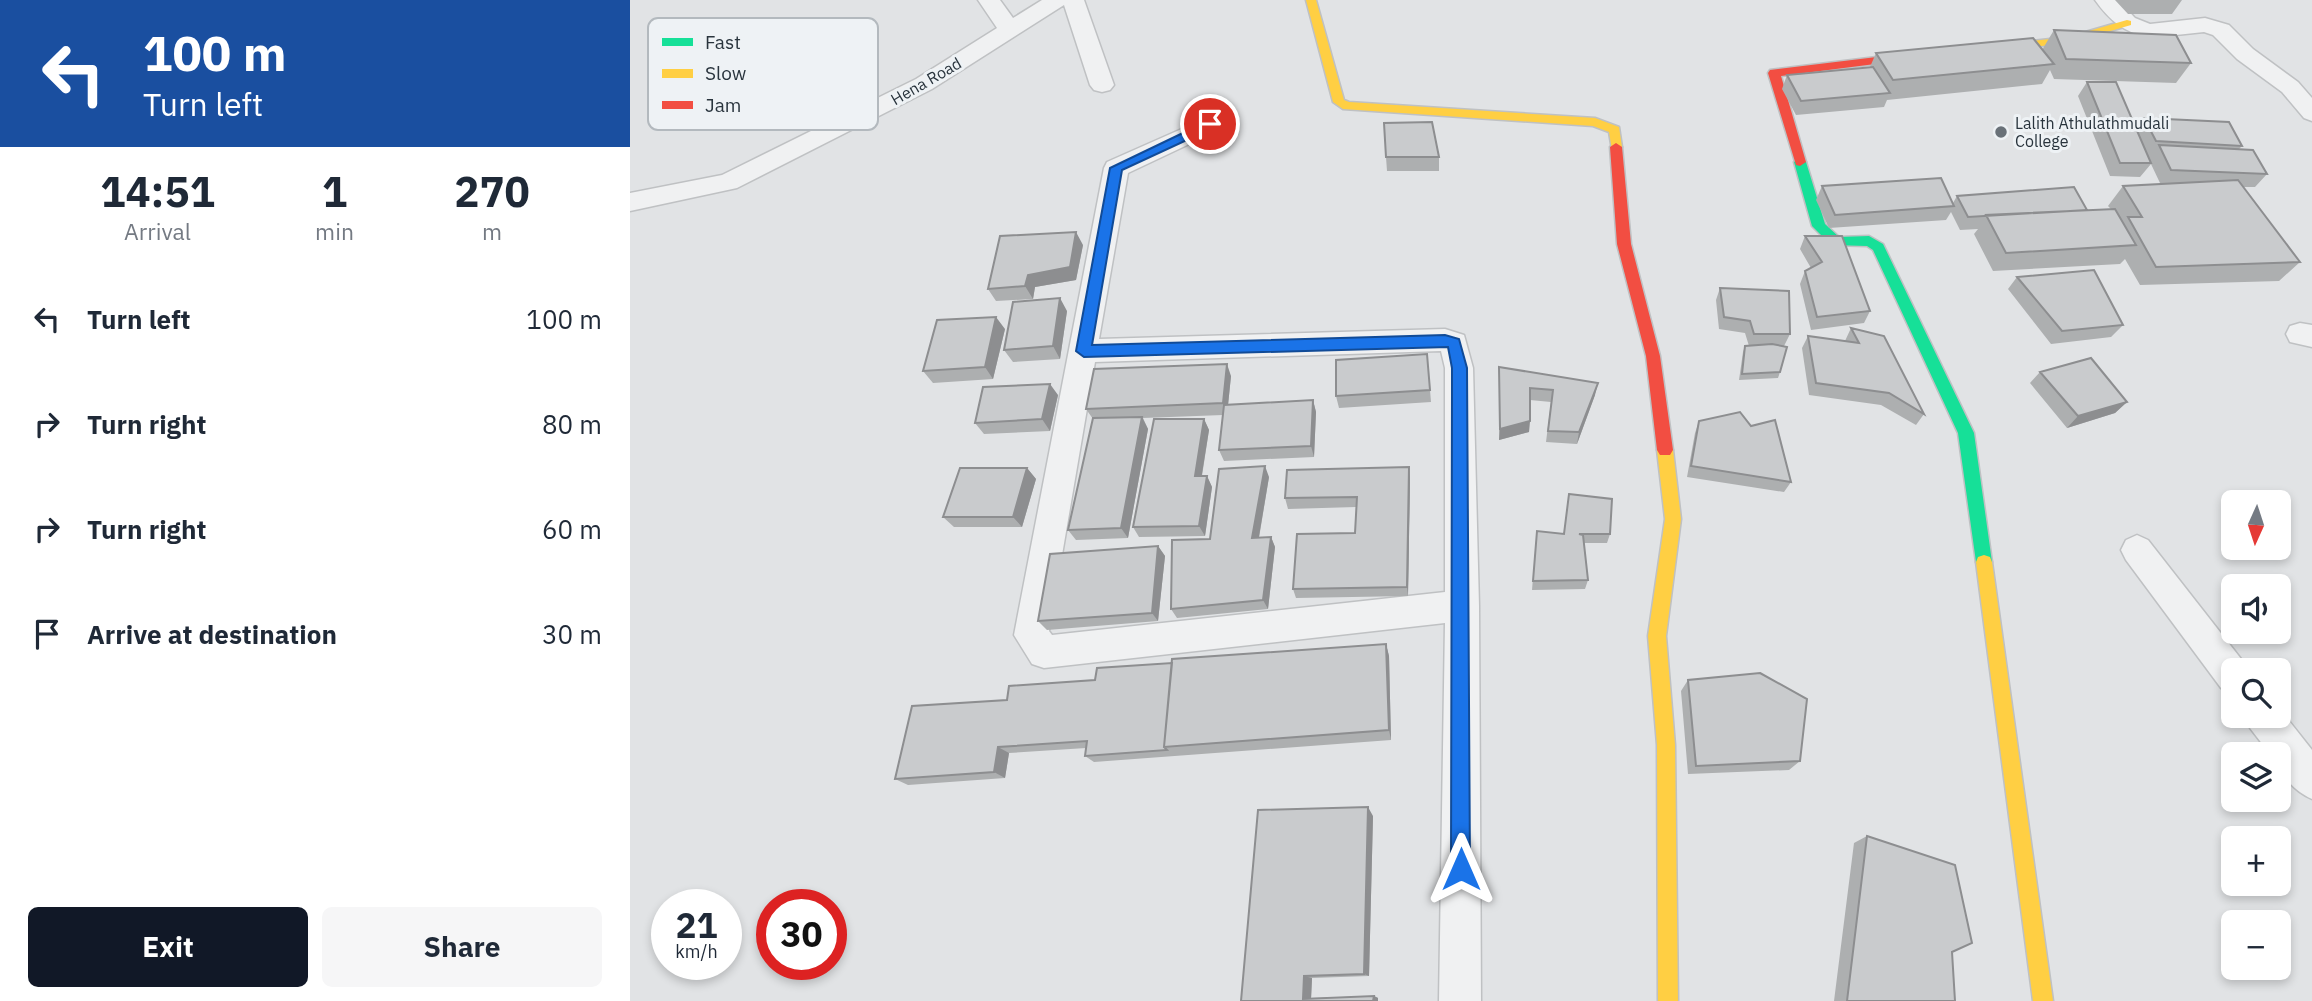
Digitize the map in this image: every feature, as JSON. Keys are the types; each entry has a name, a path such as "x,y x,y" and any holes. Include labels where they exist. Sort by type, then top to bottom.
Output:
{"street":[{"path":"989,0 1010,30"},
{"name":"Hena Road","path":"878,107 924,84 1057,0"},
{"path":"1073,0 1102,85"},
{"path":"1311,0 1339,102 1347,106 1595,122 1615,130 1624,244 1653,356 1673,519 1657,636 1666,745 1668,1001"},
{"path":"2106,0 2127,23 2148,30 2205,25 2221,30 2245,54 2290,87 2312,113"},
{"path":"1973,50 2069,40 2127,23"},
{"path":"1945,53 1774,73 1819,226 1836,242 1869,241 1878,247 1966,433 2043,1001"},
{"path":"1210,124 1116,168 1031,635 1044,652 1462,606"},
{"name":"Hena Road","path":"630,202 729,182 832,130"},
{"path":"1084,351 1445,340 1454,343 1459,368 1462,606 1460,1001"},
{"path":"2137,550 2221,660"},
{"path":"2272,728 2312,780"}],"building":[{"path":"2054,30 2176,35 2191,63 2066,59"},
{"path":"2033,38 2054,64 1893,80 1876,53"},
{"path":"1873,67 1890,93 1801,101 1787,75"},
{"path":"2087,82 2116,82 2151,163 2120,163"},
{"path":"2144,118 2229,122 2242,146 2156,141"},
{"path":"1432,122 1439,157 1386,157 1384,123"},
{"path":"2159,145 2253,150 2267,174 2171,170"},
{"path":"1941,178 1954,206 1835,215 1822,186"},
{"path":"2238,180 2300,262 2156,267 2128,217 2142,217 2123,186"},
{"path":"2074,187 2087,210 1968,217 1957,196"},
{"path":"2115,209 2136,245 2006,253 1986,215"},
{"path":"1076,232 1070,267 1028,275 1025,286 988,289 1000,236"},
{"path":"1805,236 1842,236 1870,311 1817,317 1805,271 1822,262"},
{"path":"2094,270 2123,325 2062,331 2017,277"},
{"path":"1720,288 1789,291 1790,334 1754,334 1750,321 1724,317"},
{"path":"1060,298 1053,346 1004,350 1013,302"},
{"path":"996,317 985,367 923,371 937,320"},
{"path":"1851,328 1884,336 1924,414 1889,393 1816,383 1808,336 1859,343"},
{"path":"1772,344 1787,347 1780,372 1742,374 1745,346"},
{"path":"1427,354 1430,390 1336,396 1336,360"},
{"path":"2091,358 2127,402 2078,416 2040,372"},
{"path":"1227,364 1223,403 1086,409 1094,369"},
{"path":"1499,367 1598,383 1579,432 1548,431 1553,390 1530,388 1530,421 1500,429"},
{"path":"1050,384 1042,419 975,423 983,387"},
{"path":"1313,400 1311,446 1219,450 1224,405"},
{"path":"1740,412 1751,426 1775,420 1791,482 1691,466 1699,421"},
{"path":"1142,417 1121,528 1068,530 1093,418"},
{"path":"1154,419 1204,419 1195,476 1207,476 1199,526 1133,527"},
{"path":"1265,466 1252,538 1271,537 1263,600 1171,609 1172,540 1210,539 1219,469"},
{"path":"1409,467 1407,587 1293,589 1297,534 1355,533 1357,497 1285,498 1287,470"},
{"path":"960,468 1027,468 1013,517 943,517"},
{"path":"1569,494 1612,499 1610,534 1579,534 1583,535 1588,580 1533,581 1537,531 1564,534"},
{"path":"1158,546 1152,613 1038,621 1050,554"},
{"path":"1386,644 1389,730 1164,747 1172,659"},
{"path":"1172,663 1164,747 1167,750 1085,756 1087,741 998,747 994,772 895,779 912,706 1007,700 1009,686 1095,680 1097,668"},
{"path":"1760,673 1807,699 1800,761 1696,766 1688,680"},
{"path":"1368,807 1364,974 1304,976 1303,999 1374,996 1373,1001 1241,1001 1258,810"},
{"path":"1867,836 1955,865 1972,943 1952,952 1955,1001 1847,1001"}],"traffic: fast":[{"path":"1800,162 1819,226 1836,242 1869,241 1878,247 1966,433 1984,562"}],"traffic: slow":[{"path":"1311,0 1339,102 1347,106 1595,122 1615,130 1616,147"},
{"path":"1986,49 2069,40 2127,23"},
{"path":"1665,450 1673,519 1657,636 1666,745 1668,1001"},
{"path":"1984,562 2043,1001"}],"traffic: jam":[{"path":"1800,162 1774,73 1926,55"},
{"path":"1616,147 1624,244 1653,356 1665,450"}],"place":[{"name":"Lalith Athulathmudali College","path":"2001,132"}],"route":[{"path":"1210,124 1116,168 1084,351 1445,340 1454,343 1459,368 1460,395 1461,869"}]}
